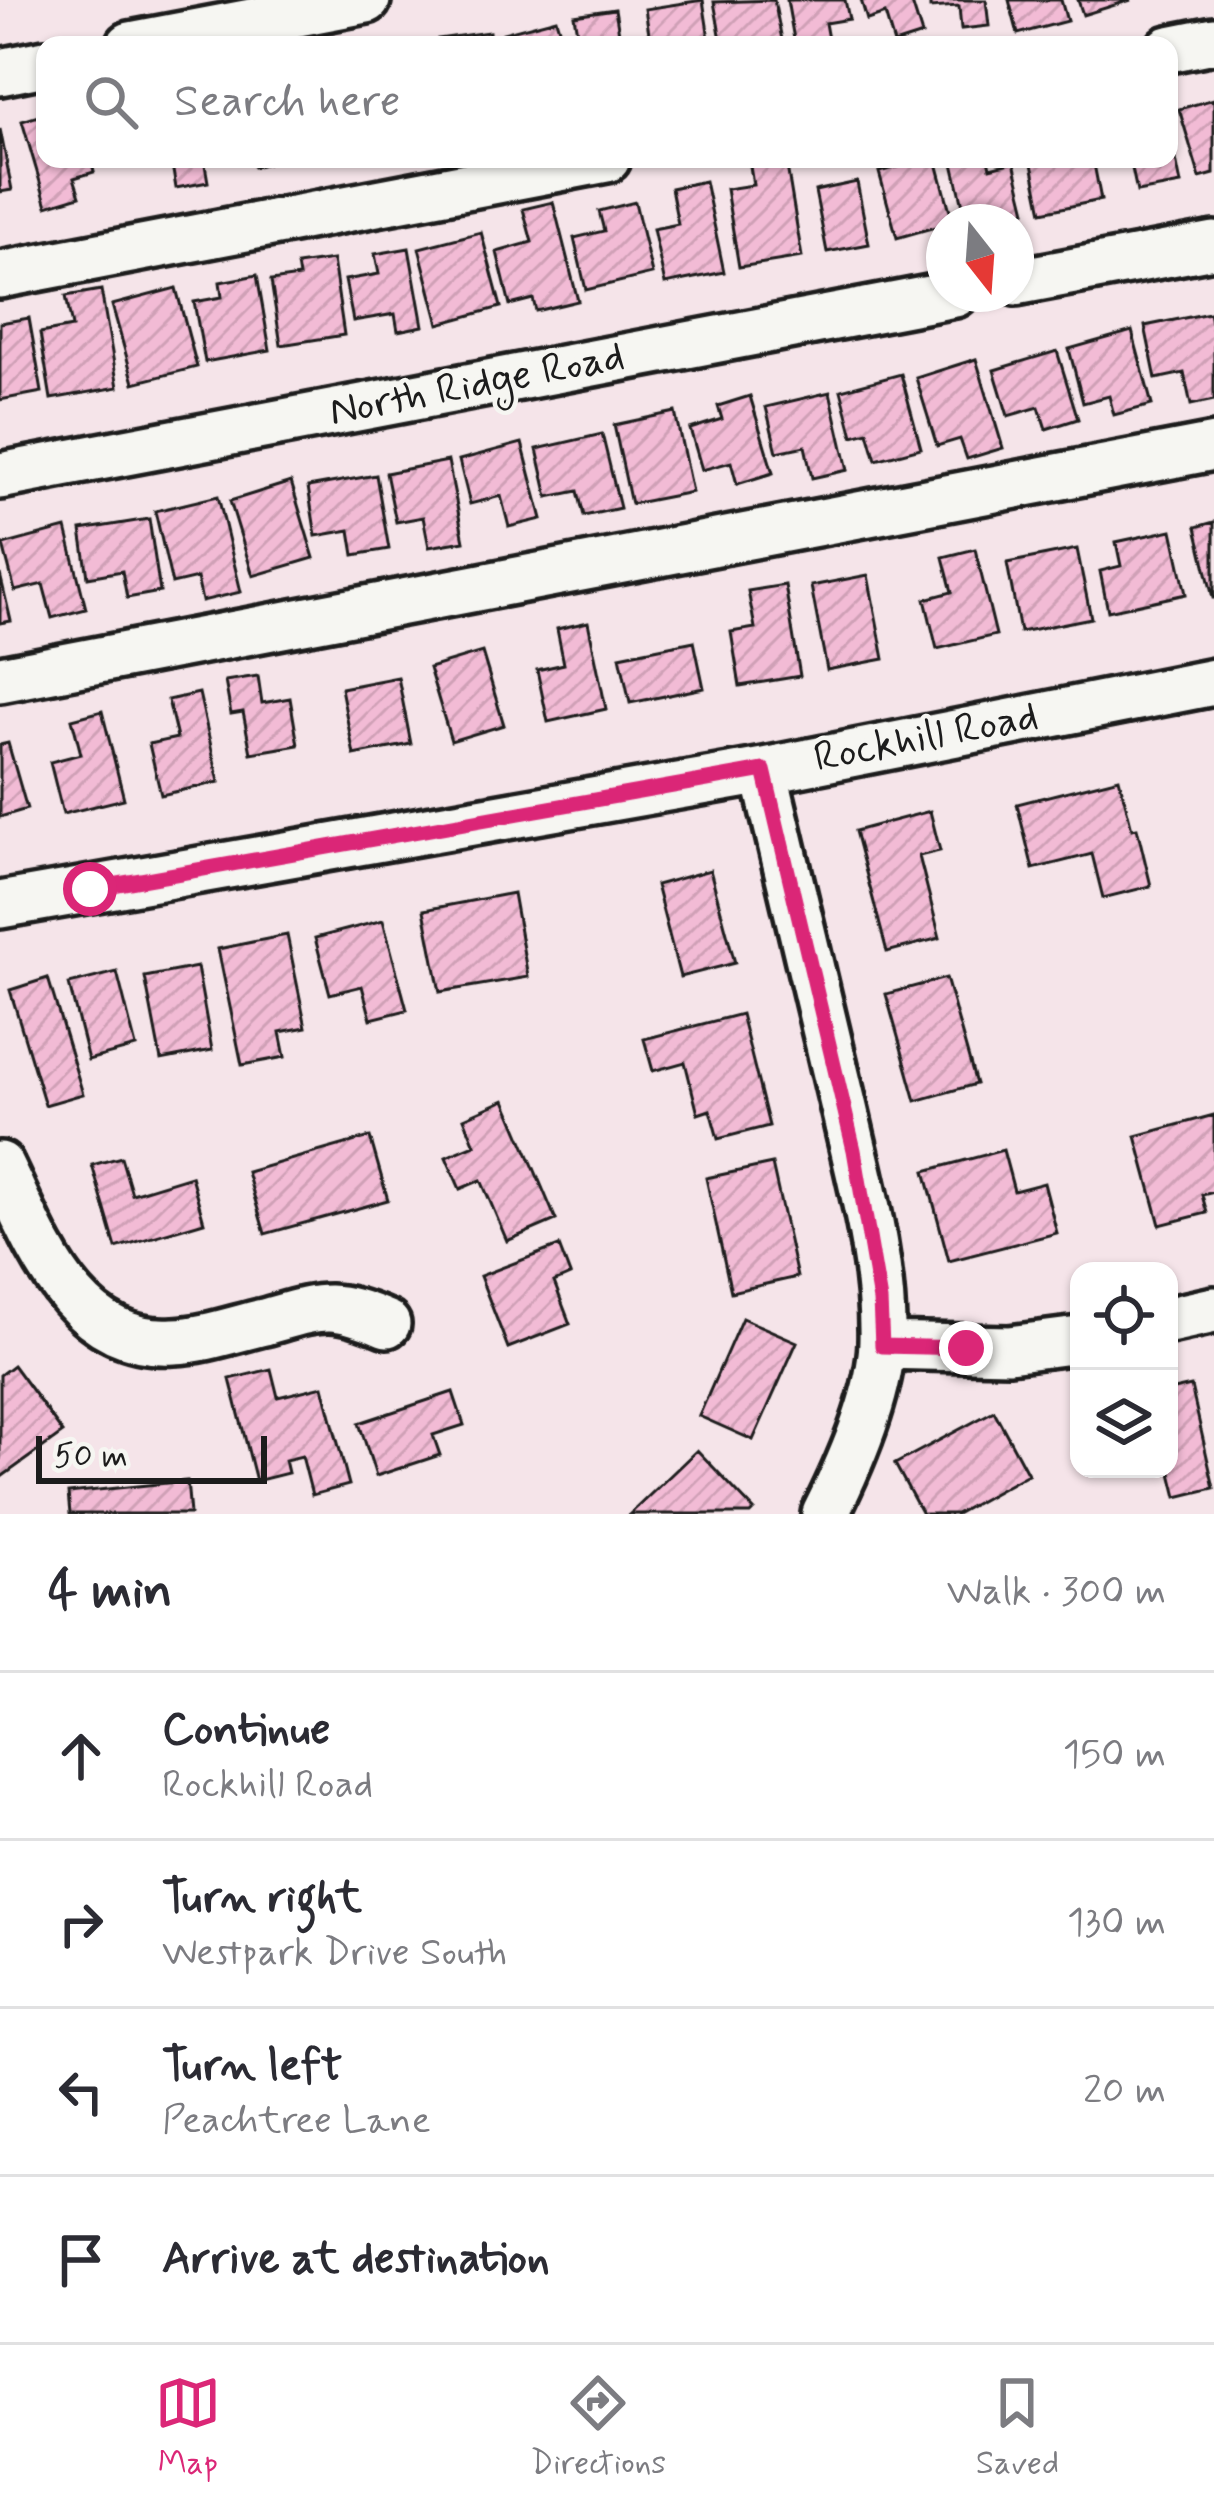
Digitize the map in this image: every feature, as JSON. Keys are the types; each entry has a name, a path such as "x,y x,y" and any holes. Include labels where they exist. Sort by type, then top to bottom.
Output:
{"street":[{"path":"177,36 367,0"},
{"path":"1178,47 1214,40"},
{"path":"0,72 36,65"},
{"path":"0,274 559,168"},
{"path":"1034,279 1214,244"},
{"name":"North Ridge Road","path":"0,476 926,300"},
{"path":"0,680 1214,447"},
{"name":"Rockhill Road","path":"0,905 764,770 1214,682"},
{"path":"764,770 858,1171 880,1301 882,1346 852,1461 825,1514"},
{"path":"0,1165 62,1284 94,1320 126,1336 168,1342 202,1338 322,1306 353,1310 387,1324"},
{"path":"1178,1318 1214,1310"},
{"path":"882,1346 1009,1349 1070,1341"}],"building":[{"path":"703,0 709,36 650,36 645,9"},
{"path":"774,0 781,36 720,36 714,2"},
{"path":"787,0 845,0 849,19 825,23 827,36 793,36"},
{"path":"861,0 911,0 922,35 892,36 885,14 867,20"},
{"path":"930,0 986,0 989,26 961,29 959,6 930,8"},
{"path":"1009,0 1061,0 1067,21 1018,34"},
{"path":"1078,0 1131,0 1083,15"},
{"path":"615,9 620,36 578,36 574,15"},
{"path":"556,19 561,36 504,36"},
{"path":"1214,99 1214,174 1200,178 1179,109"},
{"path":"36,117 36,168 93,168 94,172 74,178 80,196 47,206 22,121"},
{"path":"0,129 12,190 0,192"},
{"path":"173,168 206,168 208,182 176,188"},
{"path":"750,168 787,168 802,257 739,267 726,189 753,185"},
{"path":"938,168 948,204 926,204 926,230 897,238 879,172"},
{"path":"954,168 1015,168 1024,204 963,204"},
{"path":"1033,168 1095,168 1101,200 1042,212"},
{"path":"1132,168 1178,168 1181,184 1137,192"},
{"path":"705,181 724,272 665,284 653,229 678,224 671,188"},
{"path":"857,182 869,244 827,252 815,191"},
{"path":"553,202 578,301 536,311 533,299 510,305 497,252 532,242 523,209"},
{"path":"635,202 652,274 586,290 574,238 604,231 599,211"},
{"path":"481,232 501,307 439,324 419,248"},
{"path":"409,248 423,326 398,331 395,314 353,321 345,280 379,274 375,254"},
{"path":"333,260 344,335 281,345 271,281 299,277 297,265"},
{"path":"257,275 270,350 205,362 194,302 222,297 220,282"},
{"path":"176,288 197,367 134,383 112,305"},
{"path":"101,290 118,387 51,399 40,333 72,327 66,296"},
{"path":"1209,313 1214,337 1214,400 1191,405 1184,373 1156,379 1145,326"},
{"path":"29,318 42,392 0,400 0,323"},
{"path":"1132,331 1152,405 1114,415 1109,396 1083,403 1069,349"},
{"path":"1057,351 1078,419 1046,429 1039,407 1008,416 994,370"},
{"path":"976,359 1003,448 967,459 960,439 937,446 916,378"},
{"path":"901,374 921,448 876,460 868,432 853,436 841,390"},
{"path":"830,392 848,470 812,478 805,446 777,452 766,407"},
{"path":"750,396 773,473 737,484 731,462 702,470 690,429 722,419 718,406"},
{"path":"675,412 692,492 631,504 614,425"},
{"path":"602,434 620,508 584,516 578,491 548,497 537,449"},
{"path":"522,443 542,519 509,527 501,496 470,504 459,460"},
{"path":"448,461 464,541 429,547 423,517 396,522 386,473"},
{"path":"376,475 389,549 354,555 350,530 316,536 308,487"},
{"path":"291,482 314,558 253,576 230,501"},
{"path":"218,496 241,592 202,601 197,578 172,584 155,511"},
{"path":"149,519 160,592 127,598 122,571 88,577 81,530"},
{"path":"1214,522 1214,598 1213,598 1196,527"},
{"path":"66,528 86,609 52,618 43,584 15,591 3,545"},
{"path":"1172,530 1186,594 1108,611 1100,571 1121,566 1116,542"},
{"path":"975,549 996,635 937,649 925,599 952,592 943,557"},
{"path":"1077,549 1091,618 1020,632 1007,563"},
{"path":"0,574 11,621 0,623"},
{"path":"868,575 884,659 827,670 811,586"},
{"path":"785,585 800,676 740,686 731,632 755,628 748,591"},
{"path":"588,622 606,709 548,722 537,670 564,664 557,629"},
{"path":"694,641 704,688 630,703 620,656"},
{"path":"482,652 504,725 451,741 429,668"},
{"path":"258,676 262,703 290,698 298,745 251,753 243,712 231,714 225,681"},
{"path":"398,677 411,744 354,755 341,688"},
{"path":"199,693 219,782 161,795 149,744 177,738 168,700"},
{"path":"102,711 124,799 63,814 50,762 81,754 72,719"},
{"path":"8,743 27,809 0,817 0,745"},
{"path":"1119,778 1151,886 1103,898 1092,854 1033,869 1017,804"},
{"path":"930,811 940,851 919,856 940,938 887,952 855,831"},
{"path":"710,870 735,963 680,977 656,885"},
{"path":"513,893 528,977 440,992 424,910"},
{"path":"383,920 407,1010 371,1019 362,986 330,994 315,938"},
{"path":"287,935 306,1027 280,1032 285,1057 242,1065 218,949"},
{"path":"197,967 212,1050 161,1060 145,977"},
{"path":"117,972 136,1047 88,1060 69,984"},
{"path":"48,978 83,1094 45,1105 10,990"},
{"path":"946,978 976,1084 916,1101 886,994"},
{"path":"741,1014 769,1126 718,1139 710,1110 698,1114 685,1062 653,1071 644,1039"},
{"path":"505,1100 556,1220 507,1241 481,1180 460,1189 446,1157 475,1145 464,1118"},
{"path":"1214,1115 1214,1192 1202,1195 1207,1213 1160,1225 1136,1136"},
{"path":"370,1137 388,1200 265,1234 247,1172"},
{"path":"1003,1150 1014,1191 1044,1183 1057,1233 949,1261 925,1171"},
{"path":"121,1157 132,1194 191,1176 204,1222 116,1248 92,1165"},
{"path":"772,1164 797,1277 731,1292 706,1178"},
{"path":"559,1246 570,1275 554,1282 570,1324 508,1348 480,1276"},
{"path":"742,1318 797,1342 753,1440 699,1416"},
{"path":"13,1365 63,1433 0,1478 0,1375"},
{"path":"271,1369 278,1397 323,1386 349,1485 312,1495 302,1456 285,1460 288,1473 256,1481 230,1379"},
{"path":"1191,1386 1214,1488 1177,1497 1172,1478 1178,1478 1178,1389"},
{"path":"453,1392 464,1425 433,1435 440,1455 376,1476 359,1423"},
{"path":"994,1411 1028,1474 956,1514 922,1514 895,1464"},
{"path":"697,1450 754,1510 750,1514 630,1514"},
{"path":"187,1481 190,1514 70,1514 68,1493"}],"route":[{"path":"90,889 764,770 854,1150 871,1235 882,1346 966,1348"}]}
